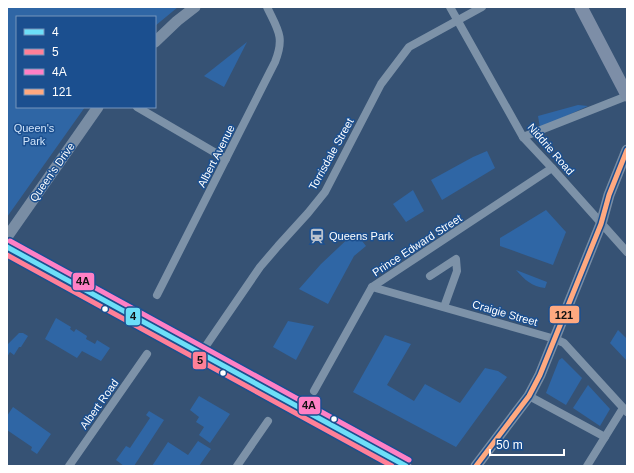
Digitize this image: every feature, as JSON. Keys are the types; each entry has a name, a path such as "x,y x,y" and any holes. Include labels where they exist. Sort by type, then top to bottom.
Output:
{"main road":[{"path":"581,7 627,95"}],"street":[{"path":"156,41 177,21 196,7"},
{"name":"Albert Avenue","path":"157,295 278,56 280,38 267,7"},
{"name":"Niddrie Road","path":"450,7 523,137 627,252"},
{"name":"Torrisdale Street","path":"203,354 260,267 325,192 381,84 410,47 482,7"},
{"path":"523,137 627,95"},
{"name":"Queen's Drive","path":"7,237 97,108"},
{"path":"139,108 226,159"},
{"path":"476,466 529,396 540,375 601,224 609,195 627,150"},
{"name":"Prince Edward Street","path":"314,391 372,287 552,168"},
{"path":"7,247 223,364 406,466"},
{"path":"430,276 456,259 457,272 444,307"},
{"name":"Craigie Street","path":"372,287 555,339 564,343 625,410"},
{"name":"Albert Road","path":"69,466 147,354"},
{"path":"529,396 605,437"},
{"path":"587,466 605,437 625,410"},
{"path":"237,466 268,421"}],"green space":[{"name":"Queen's Park","path":"7,7 178,7 156,25 156,16 16,16 16,108 84,108 7,217"},
{"path":"247,42 224,87 204,76"},
{"path":"578,105 588,106 540,128 538,116"},
{"path":"487,151 495,168 442,200 431,180"},
{"path":"413,190 424,211 406,222 393,204"},
{"path":"546,210 566,232 553,265 500,246 500,238"},
{"path":"355,232 366,246 354,256 328,304 299,289 321,264"},
{"path":"516,270 547,282 545,288 532,284"},
{"path":"56,318 71,327 70,329 74,332 76,329 87,336 86,339 95,344 97,340 110,348 101,361 82,351 77,358 45,339"},
{"path":"288,321 314,326 296,360 273,347"},
{"path":"618,330 627,339 627,361 610,343"},
{"path":"19,333 23,333 28,336 14,355 10,352 7,357 7,345"},
{"path":"385,335 411,344 387,385 414,401 425,384 460,403 485,368 498,371 507,377 456,447 353,392"},
{"path":"562,358 582,378 566,405 546,393 559,360"},
{"path":"588,385 610,409 600,426 573,408"},
{"path":"199,396 230,414 210,443 199,435 204,427 196,422 199,417 190,410"},
{"path":"13,407 51,434 37,454 31,450 32,447 7,430 7,416"},
{"path":"149,411 164,420 134,466 124,466 116,460 126,446 130,448 150,418 146,415"},
{"path":"198,441 211,449 199,466 152,466 168,442 188,455"}],"transit line":[{"name":"121","path":"476,466 529,396 540,375 601,224 609,195 627,150"},
{"name":"4A","path":"10,241 409,460"},
{"name":"4","path":"7,247 406,466"},
{"name":"5","path":"7,255 392,466"}],"place":[{"name":"Queens Park","path":"317,236"}]}
